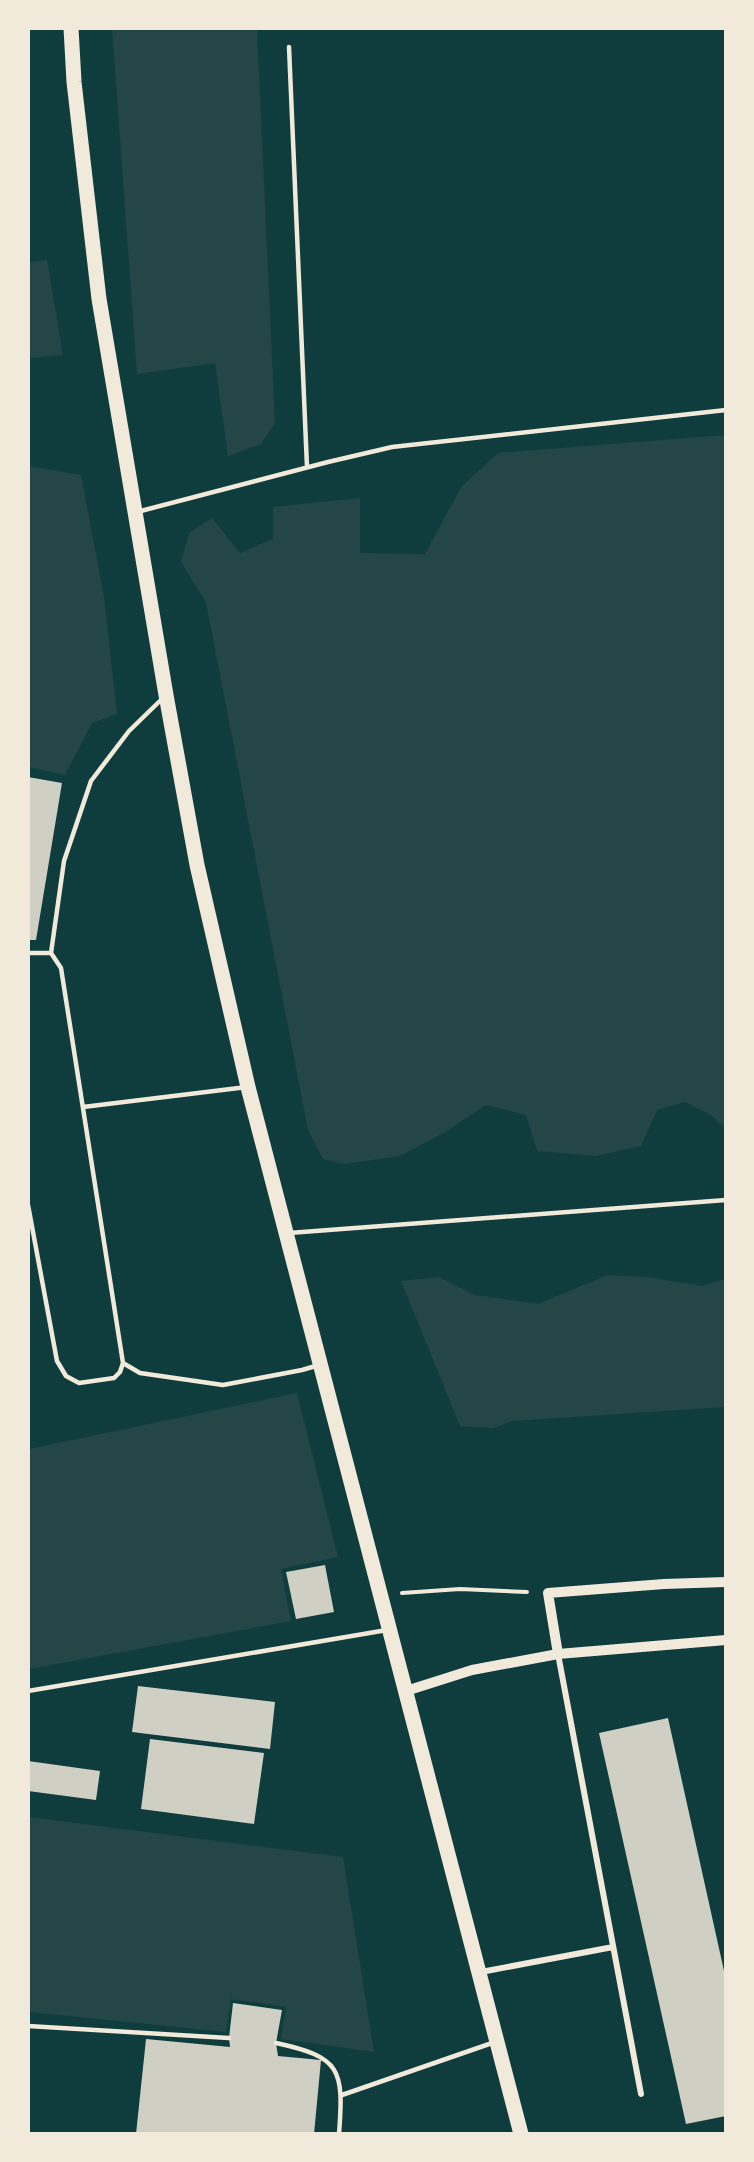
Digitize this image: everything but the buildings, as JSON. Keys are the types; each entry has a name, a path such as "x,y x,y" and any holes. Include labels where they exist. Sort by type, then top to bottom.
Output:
{"main road":[{"path":"71,28 74,82 99,299 134,513 197,865 248,1087 522,2133"}],"street":[{"path":"641,2094 548,1593 664,1584 726,1582"},
{"path":"406,1691 472,1670 558,1654 726,1640"},
{"path":"480,1972 613,1947"}],"lane":[{"path":"289,47 307,467"},
{"path":"134,513 392,447 726,410"},
{"path":"28,1205 57,1361 71,1380 79,1383 114,1378 120,1372 123,1363 61,968 51,953 64,861 92,781 129,732 166,695"},
{"path":"28,953 51,953"},
{"path":"83,1107 248,1087"},
{"path":"286,1233 726,1200"},
{"path":"123,1363 140,1373 223,1384 302,1370 321,1364"},
{"path":"28,1690 390,1630"},
{"path":"28,2026 229,2038"},
{"path":"342,2095 499,2041"},
{"path":"276,2043 324,2057 334,2068 342,2095 339,2133"}],"path":[{"path":"381,1594 460,1589 548,1593"}],"shaded area":[{"path":"112,29 257,29 275,423 261,444 228,456 215,363 137,374"},
{"path":"47,260 63,355 29,358 29,262"},
{"path":"725,435 725,1129 711,1115 685,1102 657,1110 641,1146 596,1156 537,1151 526,1115 486,1105 445,1132 400,1156 344,1164 323,1159 308,1130 206,602 181,562 189,533 212,518 240,553 273,539 273,507 360,498 360,553 425,554 462,486 498,453"},
{"path":"29,466 81,475 104,597 117,714 92,723 65,775 29,767"},
{"path":"608,1275 647,1277 702,1286 725,1279 725,1407 512,1421 493,1428 460,1426 401,1281 439,1277 475,1295 538,1304"},
{"path":"297,1393 338,1557 281,1569 291,1621 29,1669 29,1449"},
{"path":"29,1817 343,1857 374,2052 281,2039 286,2007 231,1999 226,2032 29,2012"}]}
